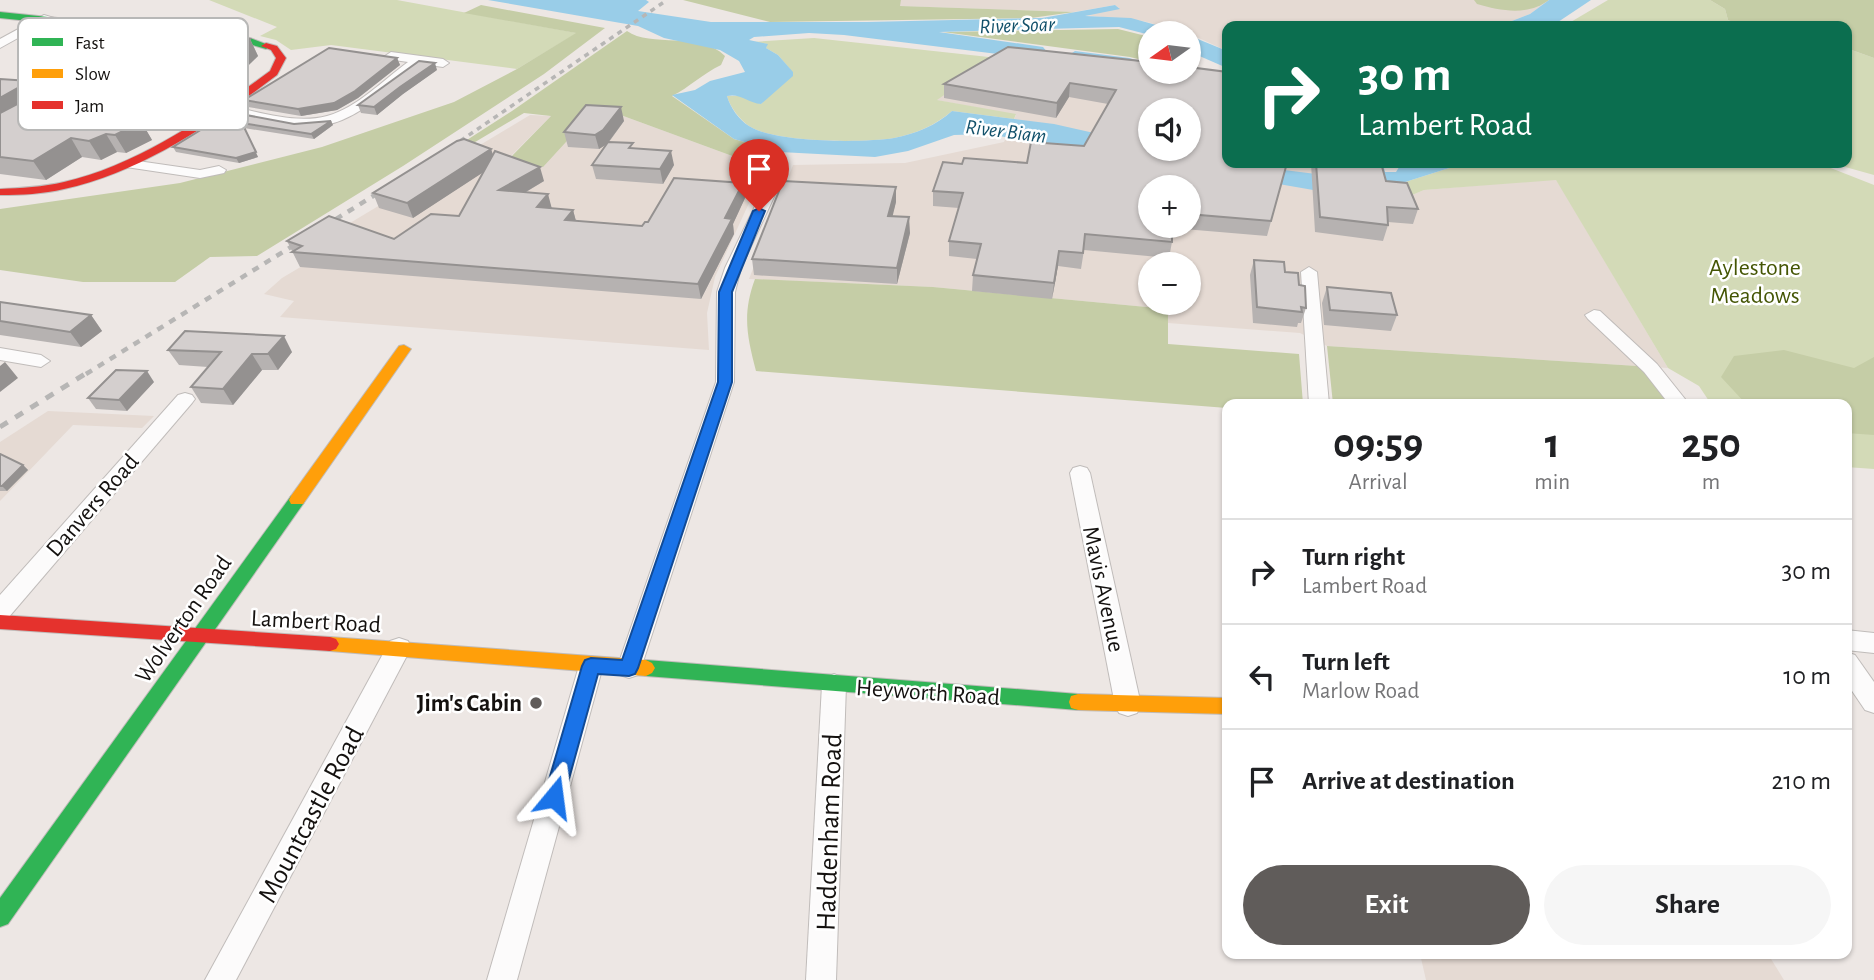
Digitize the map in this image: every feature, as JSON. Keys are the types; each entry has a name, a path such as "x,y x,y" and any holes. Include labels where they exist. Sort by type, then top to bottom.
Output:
{"street":[{"path":"0,15 48,18"},
{"path":"0,44 18,34"},
{"path":"248,41 274,48 279,52 280,65 274,73 248,90"},
{"path":"391,56 443,63"},
{"path":"248,112 305,121 328,120 346,112 419,60"},
{"path":"0,192 64,187 103,177 131,164 185,130"},
{"path":"131,164 200,174 219,170"},
{"path":"629,668 725,382 726,292 733,268 778,173"},
{"path":"1309,272 1319,399"},
{"path":"1594,315 1647,363 1676,399"},
{"name":"Wolverton Road","path":"0,916 404,349"},
{"path":"0,354 41,361"},
{"name":"Danvers Road","path":"0,611 185,399"},
{"name":"Mavis Avenue","path":"1080,473 1128,705"},
{"name":"Lambert Road","path":"0,622 399,649 629,668"},
{"path":"1852,641 1874,643"},
{"name":"Mountcastle Road","path":"220,980 399,649"},
{"path":"502,980 591,666"},
{"name":"Heyworth Road","path":"629,668 1128,705 1222,706"},
{"path":"1852,671 1874,702"},
{"name":"Haddenham Road","path":"821,980 834,685"}],"shaded area":[{"path":"901,0 1549,0 1530,14 1512,21 1222,21 1222,49 1201,39 1201,21 1143,21 1084,15 1119,8 1115,5 1074,12 899,6"},
{"path":"983,68 1138,81 1138,84 1222,89 1222,168 1380,168 1405,198 1424,190 1556,179 1668,368 1327,346 1300,333 1168,323 1168,315 1201,315 1201,252 1138,252 1138,306 933,287 749,279 793,165 905,163 1004,142 1016,115 936,100"},
{"path":"607,110 735,157 767,164 715,277 707,313 709,350 280,317 294,301 264,294 282,278 309,262 295,256 530,115 551,116 507,160"},
{"path":"48,411 154,416 142,428 73,425 0,501 0,442"},
{"path":"1421,959 1771,959 1784,980 1426,980"}],"green space":[{"path":"209,0 397,0 577,33 517,69 331,45 291,50 276,40 260,36 277,27"},
{"path":"683,0 901,0 900,6 1074,12 1031,18 770,22"},
{"path":"1474,0 1549,0 1532,8 1514,11 1477,4"},
{"path":"1608,0 1710,0 1725,9 1730,21 1572,21"},
{"path":"1710,0 1874,0 1874,58 1852,50 1852,21 1730,21 1725,9"},
{"path":"481,5 605,28 544,74 403,166 257,256 210,257 175,282 83,282 0,270 0,209 180,183 322,147 454,102 517,69 576,33 464,13"},
{"path":"1118,29 1138,34 1138,59 1130,57 943,32"},
{"path":"627,31 649,39 690,42 715,48 725,56 721,65 672,96 734,139 780,152 767,164 735,157 607,110 588,118 543,167 507,161 551,116 524,113 403,185 397,185 512,111"},
{"path":"814,38 1007,59 983,68 937,100 1016,114 1014,119 952,111 932,125 910,134 862,141 798,139 761,132 749,126 733,109 727,96 741,96 761,104 790,69 778,55 766,48 767,44 752,42"},
{"path":"1852,50 1874,58 1874,175 1849,168 1852,168"},
{"name":"Aylestone Meadows","path":"1449,168 1831,168 1874,185 1874,469 1852,467 1852,399 1708,399 1699,386 1668,368 1556,180 1424,190 1405,198 1402,183"},
{"path":"755,279 933,287 1138,306 1138,315 1168,315 1168,344 1299,354 1303,399 1222,399 1222,408 756,371 747,325 748,303"},
{"path":"1327,346 1637,366 1643,369 1664,399 1332,399"},
{"path":"1784,350 1854,368 1874,357 1874,435 1852,433 1852,399 1741,399 1721,377 1734,356"}],"water":[{"path":"488,0 646,0 649,2 638,11 711,22 1042,18 1115,5 1120,9 1085,16 1142,21 1138,21 1138,32 1119,27 939,32 1043,47 1047,52 1069,55 1075,51 1129,58 1138,61 1138,63 1031,58 844,35 809,33 754,37 749,40 768,44 766,48 778,55 793,72 793,76 761,104 727,96 735,113 749,126 778,136 841,141 894,138 925,128 952,111 1054,124 1134,142 1138,144 1138,160 988,134 954,135 908,151 875,157 780,152 734,139 672,95 695,90 710,81 745,72 739,61 720,50 664,38 638,26"},
{"path":"1549,0 1591,0 1560,21 1512,21 1530,14"},
{"path":"1201,40 1222,49 1222,66 1201,57"},
{"path":"1201,158 1222,162 1222,168 1267,168 1356,179 1371,168 1396,172 1398,168 1449,168 1402,183 1319,191 1145,161 1201,161"}],"building":[{"path":"1008,47 1138,61 1138,84 1201,84 1201,69 1222,71 1222,168 1286,168 1271,221 1201,215 1201,175 1138,175 1138,238 1172,238 1172,242 1085,234 1083,253 1059,251 1054,283 973,275 981,244 949,241 963,193 933,191 943,162 962,164 964,158 1027,163 1031,142 1084,146 1116,90 1070,83 1057,103 944,84"},
{"path":"329,48 397,58 355,91 334,103 298,109 248,101 248,98"},
{"path":"419,61 435,63 374,107 358,105"},
{"path":"0,79 18,80 18,88 0,98"},
{"path":"18,104 18,130 125,130 89,141 71,138 33,161 0,157 0,113"},
{"path":"586,105 621,107 603,130 595,135 564,132"},
{"path":"248,115 294,124 331,121 311,134 248,124"},
{"path":"201,130 245,130 256,152 236,158 173,147"},
{"path":"464,139 491,149 407,203 373,193 457,141"},
{"path":"608,142 633,143 629,148 671,151 660,169 592,165"},
{"path":"495,151 540,167 499,190 548,194 537,207 573,210 565,220 642,226 648,222 674,178 743,183 725,218 732,219 698,284 292,252 302,246 287,241 329,216 394,239 431,214 459,216"},
{"path":"1316,168 1382,168 1386,181 1407,183 1418,209 1387,207 1388,225 1320,217"},
{"path":"783,181 896,187 888,216 909,217 897,268 752,259"},
{"path":"1254,260 1284,262 1285,272 1298,273 1299,285 1305,286 1306,308 1301,307 1302,312 1257,307"},
{"path":"1327,287 1391,293 1397,315 1330,310"},
{"path":"0,302 91,315 70,332 0,321"},
{"path":"185,331 284,336 268,354 252,354 223,389 191,387 221,352 168,350"},
{"path":"116,370 147,371 119,400 88,398"},
{"path":"0,454 23,465 2,486 0,486"}],"railway":[{"path":"444,152 667,0"},
{"path":"86,374 391,185"},
{"path":"0,427 88,372"}],"traffic: fast":[{"path":"0,15 29,18"},
{"path":"248,41 266,46"},
{"path":"0,916 297,500"},
{"path":"646,668 1078,702"}],"traffic: slow":[{"path":"297,500 404,349"},
{"path":"330,644 646,668"},
{"path":"1078,702 1222,706"}],"traffic: jam":[{"path":"248,92 274,73 281,58 274,48 266,46"},
{"path":"0,192 47,189 75,183 126,164 189,130"},
{"path":"0,622 330,644"}],"place":[{"name":"Jim's Cabin","path":"536,703"}],"route":[{"path":"554,797 591,666 629,668 725,382 726,292 733,268 759,211"}],"water label":[{"name":"River Soar","path":"1017,25"},
{"name":"River Biam","path":"1006,131"}]}
